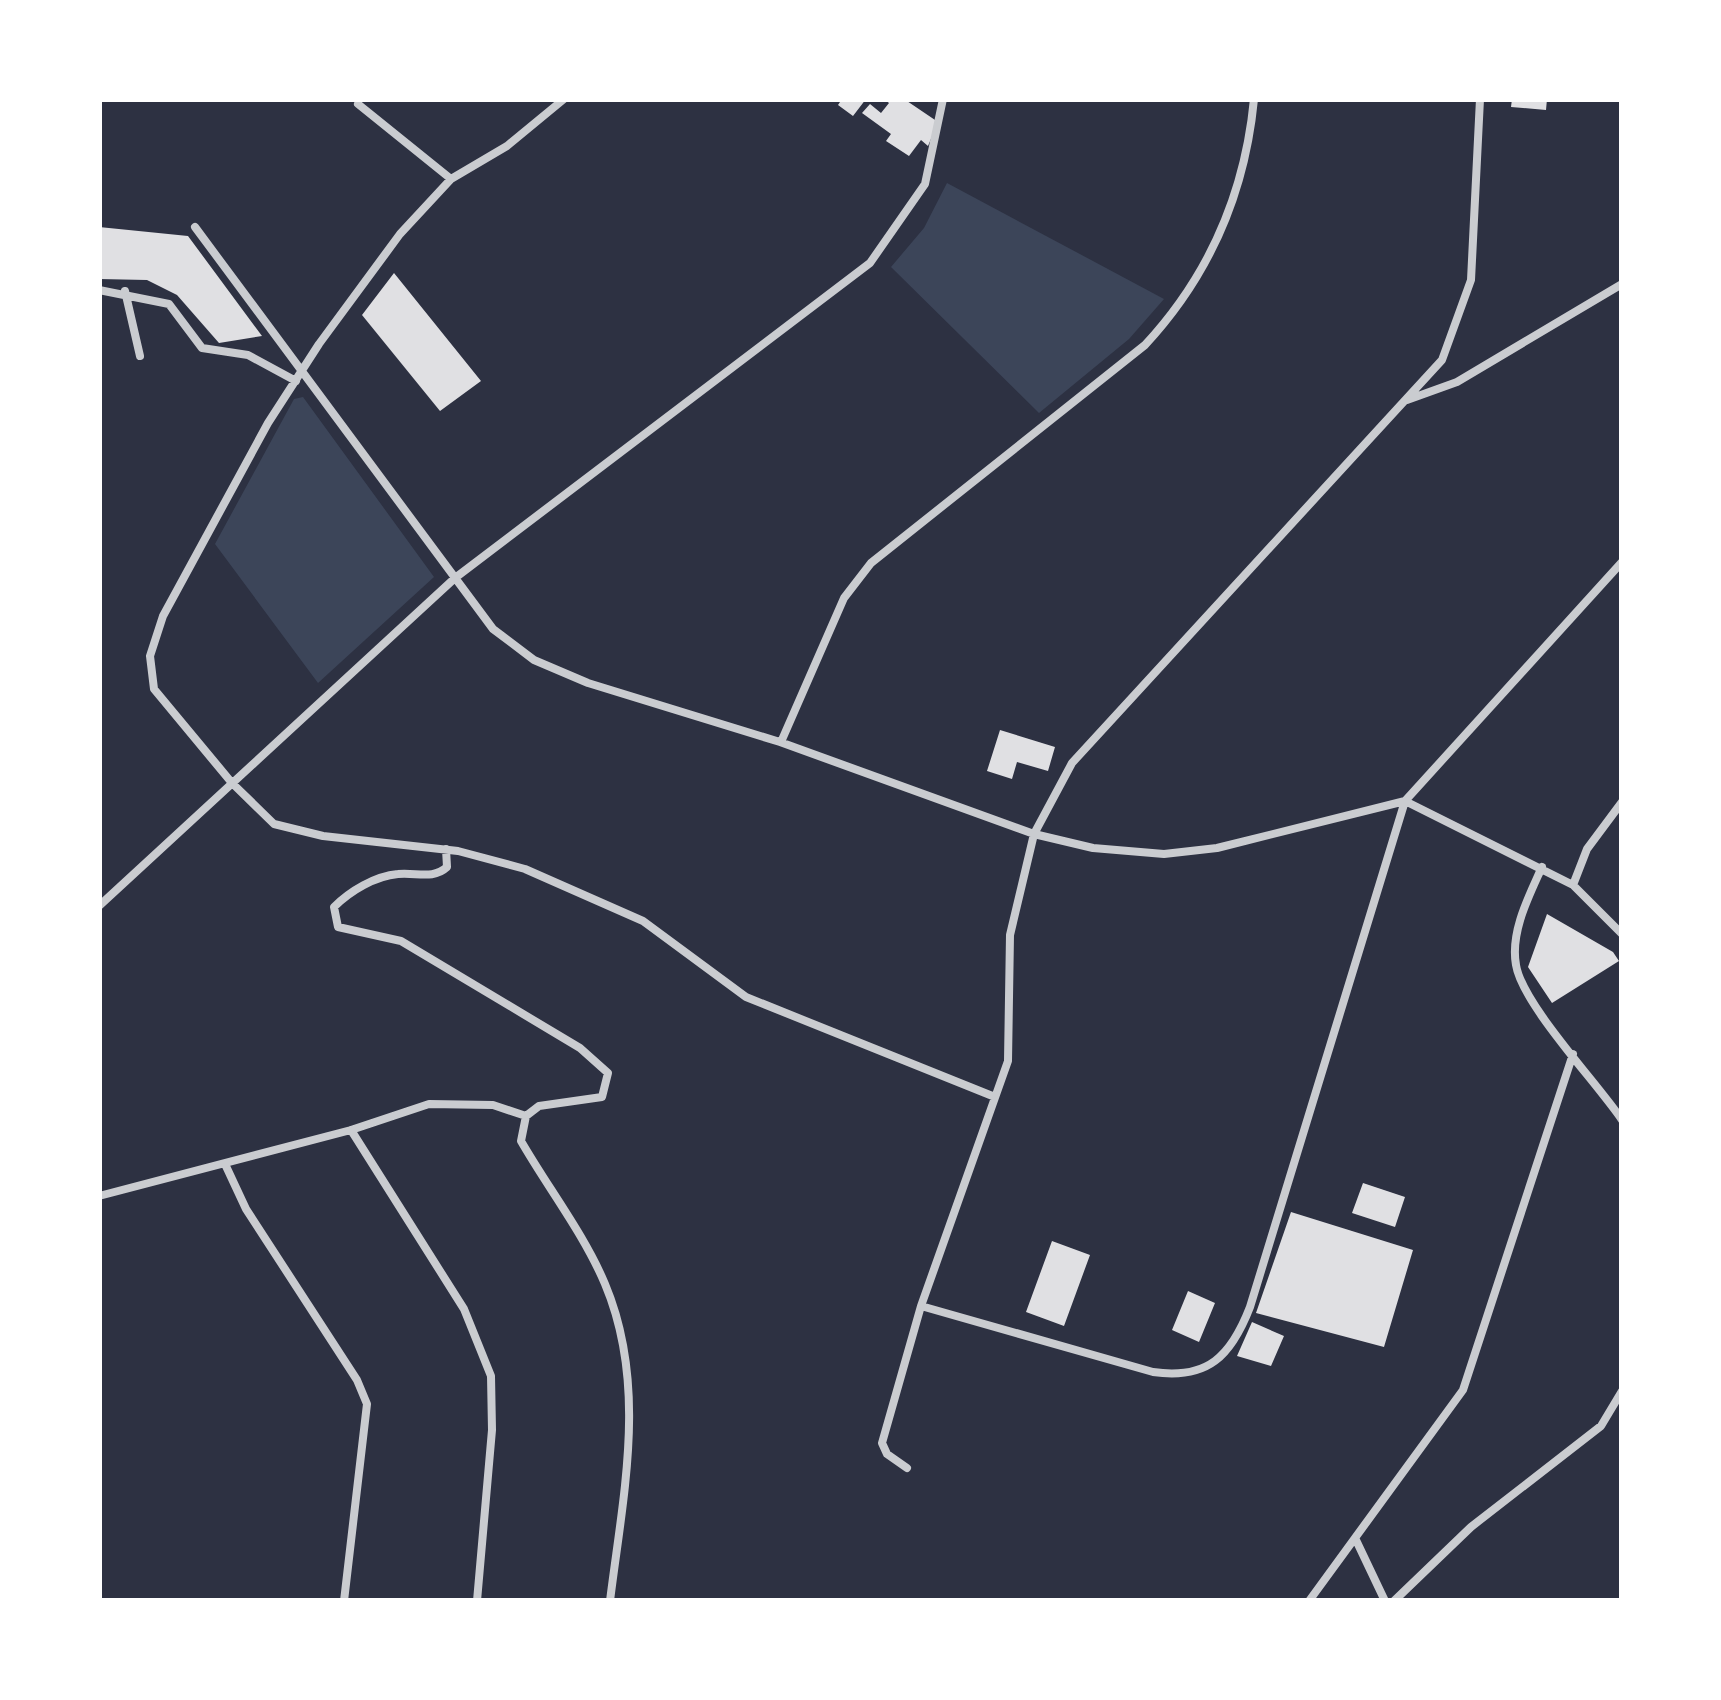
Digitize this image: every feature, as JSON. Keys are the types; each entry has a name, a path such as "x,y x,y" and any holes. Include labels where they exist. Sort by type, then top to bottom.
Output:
{"street":[{"path":"564,99 506,146 451,179 368,274 298,376 163,616 150,656 154,689 258,811 289,831 446,849 525,869 644,921 746,997 995,1096"},
{"path":"99,906 455,578 870,263 925,184 943,99"},
{"path":"781,742 844,598 871,563 1145,345 1172,316 1234,202 1254,99"},
{"path":"907,1468 886,1454 882,1443 921,1306 1011,1041 1006,957 1034,834 1072,763 1442,360 1466,305 1476,247 1480,99"},
{"path":"358,104 451,179"},
{"path":"195,227 298,376 493,629 554,670 781,742 1034,834 1093,848 1191,852 1405,801 1573,885 1622,934"},
{"path":"1406,400 1457,382 1622,284"},
{"path":"99,290 125,291 169,304 192,339 209,351 248,355 298,376"},
{"path":"125,291 140,356"},
{"path":"921,1306 1154,1372 1188,1375 1224,1358 1250,1307 1405,801 1622,562"},
{"path":"1573,885 1587,849 1622,802"},
{"path":"446,849 443,872 380,878 344,897 333,917 350,934 401,941 454,970 580,1048 608,1073 602,1097 539,1106 526,1116 521,1141 605,1282 629,1367 632,1418 610,1601"},
{"path":"1542,867 1521,922 1516,965 1622,1120"},
{"path":"1309,1601 1468,1379 1573,1054"},
{"path":"99,1196 454,1101 526,1116"},
{"path":"352,1130 464,1309 491,1376 492,1430 477,1601"},
{"path":"224,1164 246,1210 357,1379 367,1405 344,1601"},
{"path":"1356,1540 1390,1601 1471,1527 1601,1426 1622,1391"}],"shaded area":[{"path":"947,183 1164,299 1129,339 1039,413 891,267 924,228"},
{"path":"303,397 434,577 318,683 215,544 294,399"}],"building":[{"path":"842,99 866,99 853,116 838,105"},
{"path":"884,99 904,99 938,122 928,146 921,140 909,156 886,141 891,134 862,113 870,104 881,113 889,103"},
{"path":"1512,99 1547,99 1546,110 1511,107"},
{"path":"99,227 188,236 262,336 219,343 177,295 147,280 99,279"},
{"path":"394,273 481,381 440,411 362,315"},
{"path":"1000,730 1055,747 1048,771 1017,762 1012,779 987,771"},
{"path":"1547,914 1613,952 1619,961 1552,1003 1528,967"},
{"path":"1363,1183 1405,1197 1395,1227 1352,1213"},
{"path":"1291,1212 1413,1250 1384,1347 1256,1313"},
{"path":"1052,1241 1090,1255 1064,1326 1026,1312"},
{"path":"1188,1291 1215,1303 1199,1342 1172,1330"},
{"path":"1252,1322 1284,1336 1271,1366 1237,1356"}]}
